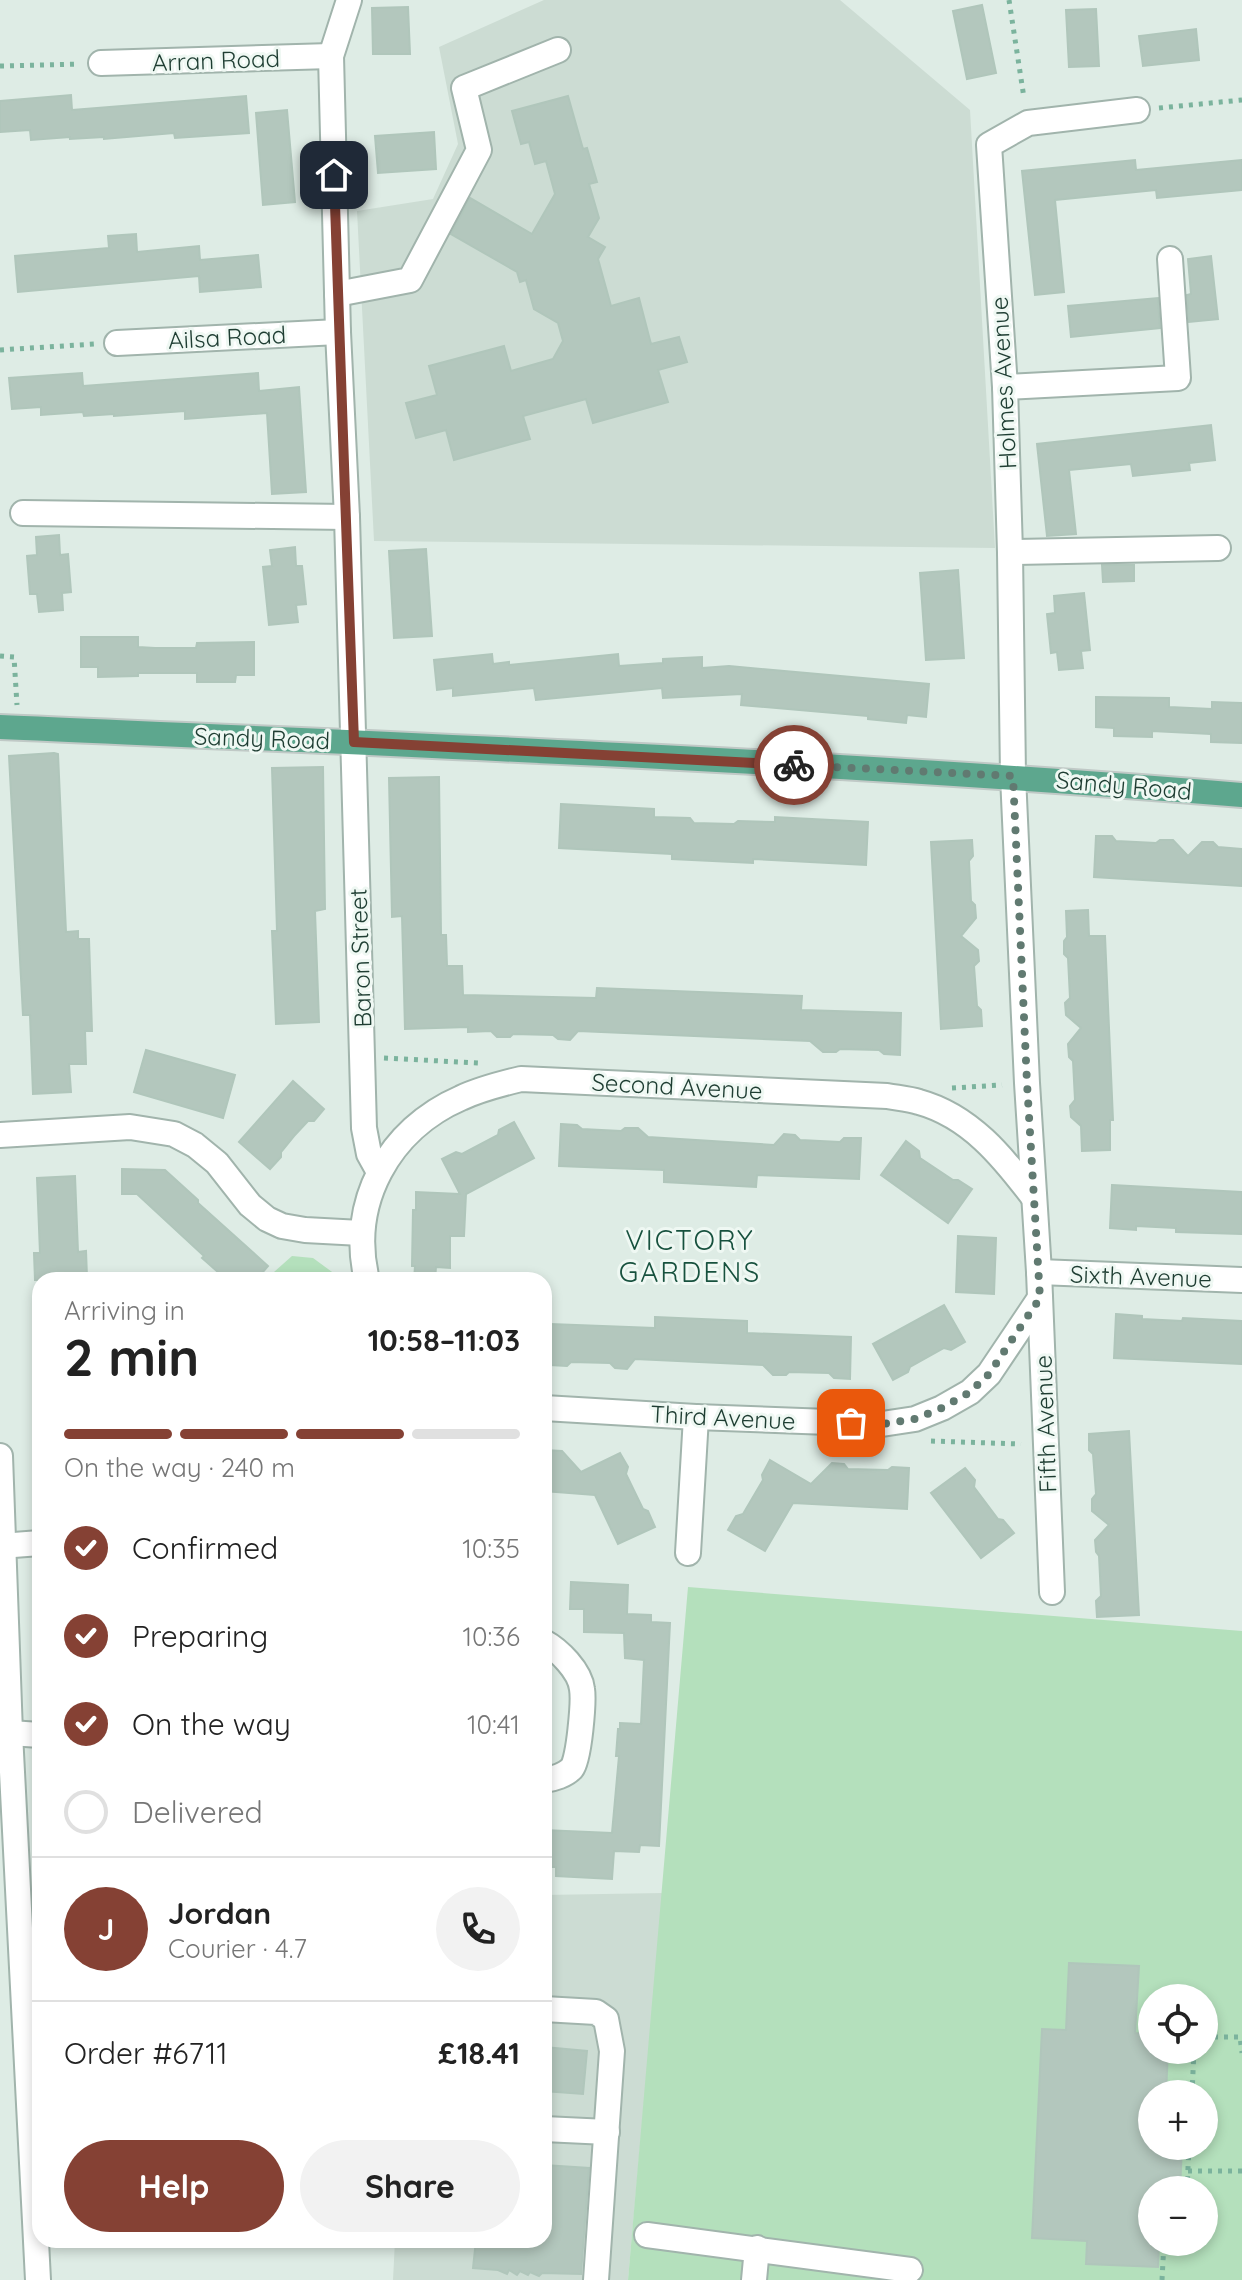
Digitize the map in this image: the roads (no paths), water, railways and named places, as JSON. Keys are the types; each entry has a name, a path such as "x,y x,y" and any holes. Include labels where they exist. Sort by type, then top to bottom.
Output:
{"main road":[{"name":"Sandy Road","path":"9,728 354,742 1013,776 1242,795"}],"street":[{"name":"Baron Street","path":"349,0 331,56 337,294 347,517 364,1128 369,1154 379,1172"},
{"path":"337,294 410,280 479,150 464,88 558,50"},
{"name":"Arran Road","path":"101,63 331,56"},
{"name":"Holmes Avenue","path":"1013,776 1005,387 989,145 1028,123 1137,110"},
{"path":"1005,387 1178,378 1170,259"},
{"name":"Ailsa Road","path":"117,343 338,332"},
{"path":"23,513 347,517"},
{"path":"1010,552 1218,548"},
{"name":"Fifth Avenue","path":"1013,776 1052,1592"},
{"name":"Second Avenue","path":"361,1233 367,1202 379,1172 410,1132 432,1114 460,1098 521,1079 871,1095 920,1102 953,1116 1000,1154 1034,1198"},
{"path":"0,1135 130,1127 174,1134 195,1145 217,1163 250,1205 267,1219 282,1226 305,1230 361,1233 365,1272"},
{"name":"Sixth Avenue","path":"1039,1272 1242,1280"},
{"name":"Third Avenue","path":"552,1408 882,1424 915,1419 970,1392 989,1374 1040,1298"},
{"path":"688,1553 696,1417"},
{"path":"0,1456 10,1733 32,2012"},
{"path":"2,1546 32,1544"},
{"path":"552,1646 570,1664 582,1687 577,1761 570,1772 552,1778"},
{"path":"10,1733 32,1734"},
{"path":"552,2009 596,2012 606,2019 612,2051 596,2280"},
{"path":"552,2129 607,2132"},
{"path":"647,2235 910,2270"},
{"path":"37,2248 38,2280"},
{"path":"754,2280 757,2248"}],"district":[{"name":"VICTORY GARDENS","path":"690,1255"}]}
